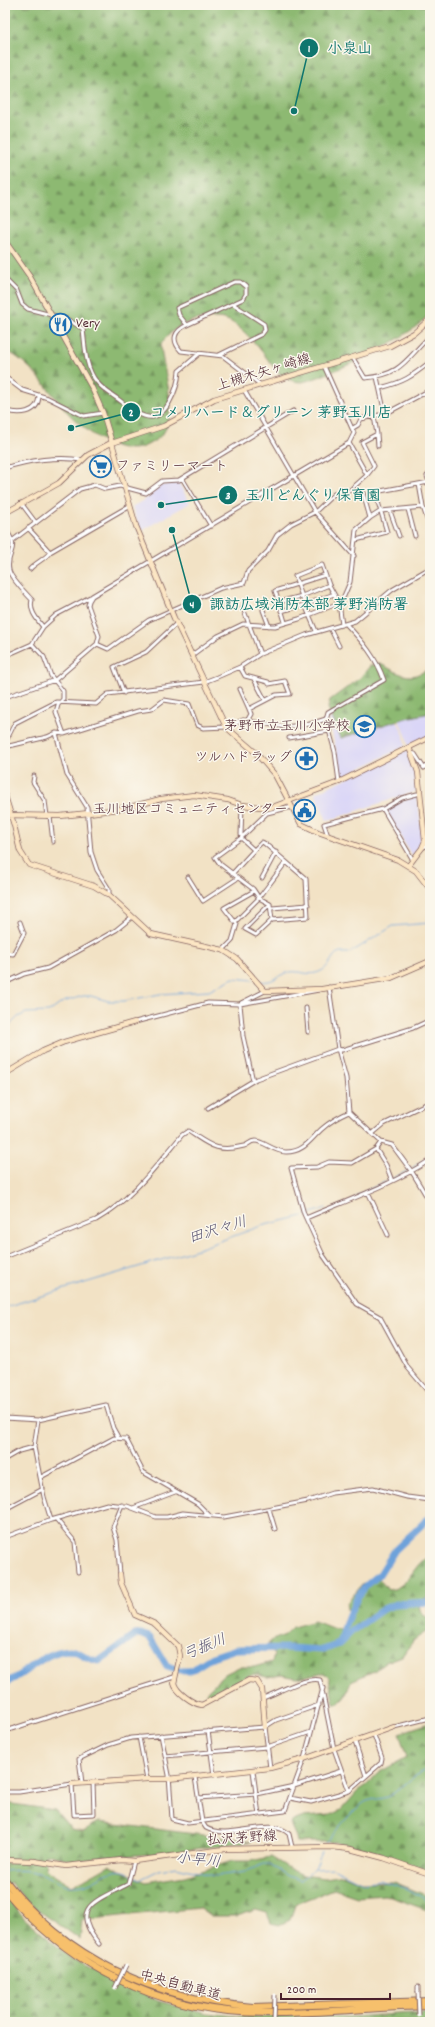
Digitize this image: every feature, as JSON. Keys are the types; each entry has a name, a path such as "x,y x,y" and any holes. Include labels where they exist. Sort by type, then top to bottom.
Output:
{"highway":[{"name":"中央自動車道","path":"5,1880 7,1888 38,1926 71,1953 125,1984 169,1999 213,2009 262,2012 430,2006"},
{"name":"中央自動車道","path":"7,1888 43,1921 80,1950 128,1977 174,1994 226,2005 253,2007 430,2001"}],"street":[{"path":"5,241 30,277 92,388 103,413 136,526 171,610 226,727 255,752 275,775 301,824 328,836 409,865 416,871 430,889"},
{"path":"5,279 14,287 22,304 28,309 67,319 83,329 86,352 97,382 130,408 144,416 158,415 168,405 178,384 179,371 200,353"},
{"path":"187,326 179,315 177,308 234,282 240,282 246,287 246,294 242,299 187,326 178,329 175,333 176,342 181,351 223,356 262,385"},
{"path":"219,355 262,334 265,330 264,324 233,304"},
{"name":"上槻木矢ヶ崎線","path":"5,514 58,483 82,460 96,450 112,443 149,432 214,400 390,346 414,333 430,319"},
{"path":"353,358 365,378 377,377 399,369 430,336"},
{"path":"380,388 399,384 410,378 430,362"},
{"path":"5,656 32,644 43,627 56,615 152,562 350,443 354,433 353,428 324,366"},
{"path":"5,377 22,390 48,398 84,416 103,413"},
{"path":"377,377 385,414"},
{"path":"244,390 264,428 315,512 354,557"},
{"path":"353,428 361,419 385,414 430,390"},
{"path":"5,412 22,414 36,406 39,396"},
{"path":"12,541 80,489 95,485 105,489 124,487 146,493 162,481 182,478 293,411"},
{"path":"374,416 378,446"},
{"path":"97,644 108,650 149,620 221,588 244,583 248,571 268,551 278,535 291,524 315,512 334,494 349,491 367,476 374,466 362,442 377,434"},
{"path":"350,443 367,476"},
{"path":"5,468 16,464 66,458 82,460"},
{"path":"356,540 387,532 375,492 430,483 427,476 430,474"},
{"path":"182,478 211,526"},
{"path":"419,484 423,507 430,528"},
{"path":"363,493 370,518"},
{"path":"21,504 36,523"},
{"path":"30,569 37,562 48,557 50,552 129,506"},
{"path":"192,655 218,636 243,624 269,626 308,615 339,603 350,582 356,530 381,511 423,507"},
{"path":"408,509 415,536"},
{"path":"390,511 399,536"},
{"path":"28,528 50,552"},
{"path":"5,529 14,548 8,568 10,574 32,600 30,606 33,614 43,627"},
{"path":"316,631 308,615 295,576 322,565 329,585 339,603 344,625 370,651 378,664 384,680 328,712 326,719 335,752 338,782"},
{"path":"5,743 15,723 56,702 96,704 108,694 204,682 226,674 260,654 316,631 344,625 359,619 372,605 392,590 430,568"},
{"path":"284,622 275,591 325,575"},
{"path":"279,602 302,596 329,585"},
{"path":"281,611 305,605 334,594"},
{"path":"5,697 55,680 97,644 99,636 88,606 92,596"},
{"path":"243,608 260,654"},
{"path":"263,610 269,626"},
{"path":"124,693 114,667 146,652 177,623"},
{"path":"330,628 339,646"},
{"path":"32,644 44,657 51,676 64,693 56,712 64,734"},
{"path":"240,667 245,676 268,682 269,684 285,681 290,694 276,695 249,709"},
{"path":"254,679 265,700"},
{"path":"240,689 251,714 247,721"},
{"path":"5,747 47,737 56,733 64,734 138,711 152,709 164,700 188,704 199,727 226,727 238,721 247,721 285,727 326,719"},
{"path":"289,738 329,731"},
{"path":"56,733 67,775 79,792 89,813 91,852 97,870 109,889 109,895"},
{"path":"5,815 49,816 89,813 126,808 161,798 194,795 228,800 242,805 270,808 338,782 430,737"},
{"path":"409,865 422,848 425,841 418,772 410,747"},
{"path":"412,753 415,754 421,766 424,768 430,764"},
{"path":"34,776 33,782 45,801 53,842"},
{"path":"328,836 324,824 383,809 402,798 417,794"},
{"path":"5,796 20,851 29,865 94,886 109,895 151,934 223,950 237,959 265,991"},
{"path":"242,805 241,836 254,850"},
{"path":"292,807 267,813 215,857 220,864 254,891 259,898 271,906 308,905"},
{"path":"383,809 413,860"},
{"path":"232,874 262,842 276,852 306,879 308,917 272,920 256,935 245,929 271,906"},
{"path":"422,848 430,844"},
{"path":"262,878 276,852"},
{"path":"235,922 259,898 286,862"},
{"path":"188,877 203,901 238,878"},
{"path":"223,950 232,941 237,924 224,908 254,891"},
{"path":"271,906 272,920"},
{"path":"5,983 24,974 48,968 116,930 132,917"},
{"path":"5,953 13,954 24,933 20,922"},
{"path":"5,1074 43,1051 64,1042 135,1022 208,1003 240,1004 312,993 329,987 391,978 430,961"},
{"path":"329,987 338,1049 346,1078 349,1112 381,1142 392,1145 412,1172 430,1202"},
{"path":"240,1004 265,991 322,989"},
{"path":"240,1004 243,1036 253,1081"},
{"path":"306,1008 308,1032"},
{"path":"208,1108 253,1081 338,1049 342,1050 413,1028 430,1020"},
{"path":"372,1134 384,1124 430,1102"},
{"path":"5,1257 96,1220 107,1214 148,1176 182,1135 188,1131 219,1150 245,1146 252,1141 258,1142 272,1150 286,1152 300,1149 308,1144 321,1129 349,1112"},
{"path":"381,1142 376,1149 352,1163 329,1162 317,1167 290,1168 305,1216 323,1254 357,1304 380,1317 408,1368 430,1394"},
{"path":"376,1149 386,1165 392,1181"},
{"path":"305,1216 355,1199 412,1172 430,1160"},
{"path":"368,1192 388,1235"},
{"path":"5,1418 38,1420 106,1405 113,1428 118,1437 126,1440 143,1472 198,1504 210,1516"},
{"path":"38,1420 34,1447 42,1488 51,1520"},
{"path":"41,1477 84,1455 98,1446 118,1437"},
{"path":"5,1459 19,1451 34,1447"},
{"path":"5,1515 9,1507 42,1488"},
{"path":"5,1537 51,1520 107,1504 122,1505 134,1508 156,1517 167,1517 183,1513 210,1516 234,1516 308,1501 332,1493 373,1488 407,1497 428,1500 430,1494"},
{"path":"134,1508 175,1492"},
{"path":"122,1505 113,1528 117,1540 121,1583 135,1615 155,1624 178,1646 180,1656 174,1677 174,1683 177,1689 198,1705 206,1704 249,1680 258,1681 262,1689 270,1768"},
{"path":"269,1509 275,1529"},
{"path":"56,1519 75,1542 78,1572"},
{"path":"5,1731 174,1677"},
{"path":"263,1698 315,1679 320,1680 323,1688 334,1749 349,1791"},
{"path":"161,1735 165,1756 172,1819 186,1823 202,1822 285,1811 304,1759 323,1688"},
{"path":"82,1783 79,1759 108,1745 139,1737 265,1726 276,1720 319,1705"},
{"path":"5,1792 19,1792 93,1782 168,1779 254,1771 304,1759 394,1727 430,1718"},
{"path":"208,1731 214,1775"},
{"path":"165,1756 267,1747 312,1732"},
{"path":"290,1798 311,1802 349,1791 382,1763 382,1758 374,1735"},
{"path":"139,1737 147,1779"},
{"path":"355,1742 366,1776"},
{"path":"254,1771 260,1815"},
{"path":"198,1798 257,1794 294,1786 341,1771"},
{"path":"194,1777 202,1822 206,1828 218,1831 281,1828 290,1834 292,1847"},
{"path":"72,1784 74,1815 94,1814 93,1782"},
{"name":"払沢茅野線","path":"5,1860 34,1861 66,1866 122,1860 134,1861 225,1849 331,1847 350,1849 404,1864 430,1874"},
{"path":"99,1944 86,1924 84,1915 86,1910 92,1904 128,1884 131,1878 134,1861"},
{"path":"114,1989 126,1965"},
{"path":"418,1990 419,2017"},
{"path":"274,1995 274,2022"}],"shaded area":[{"path":"178,482 190,503 141,531 132,507 149,497 159,486"},
{"path":"381,686 418,706 430,715 430,736 408,746 406,735"},
{"name":"茅野市立玉川小学校","path":"376,690 384,695 404,735 405,746 342,777 329,719"},
{"name":"茅野市立玉川小学校","path":"407,750 415,772 416,791 327,821 315,793"},
{"path":"417,795 422,833 421,844 412,856 384,808"}],"green space":[{"path":"5,5 430,5 430,248 428,263 431,296 430,311 423,320 410,331 392,342 351,364 314,379 302,382 290,380 279,373 254,342 232,322 214,318 188,322 173,331 161,344 170,398 170,408 167,426 161,436 149,444 139,448 129,449 107,443 87,430 71,416 25,363 5,350"},
{"path":"377,663 408,676 419,674 430,669 430,713 406,718 341,738 328,708 330,700 360,678 370,666"},
{"path":"430,1556 430,1597 424,1599 419,1604 422,1613 430,1618 430,1629 414,1640 402,1656 386,1662 374,1671 351,1681 346,1694 339,1703 335,1704 333,1700 329,1678 324,1673 297,1678 282,1675 267,1677 254,1674 207,1695 207,1691 225,1674 239,1667 254,1667 272,1662 274,1654 268,1644 270,1641 285,1635 293,1627 314,1621 335,1629 346,1629 349,1618 346,1604 362,1585 375,1578 379,1579 388,1590 395,1589 406,1581 424,1559"},
{"path":"430,1723 430,1871 371,1850 335,1842 297,1842 290,1824 293,1821 304,1817 330,1815 341,1810 358,1791 367,1785 378,1773 407,1757 399,1733"},
{"path":"5,1803 55,1810 71,1829 83,1831 99,1822 252,1841 159,1854 116,1856 75,1861 46,1854 45,1869 72,1886 109,1865 146,1882 185,1876 232,1861 250,1861 271,1857 303,1875 324,1878 344,1875 361,1882 394,1882 430,1897 430,1911 385,1895 357,1897 334,1889 298,1903 295,1905 290,1920 279,1925 271,1923 267,1913 256,1910 237,1916 211,1916 199,1908 82,1920 80,1940 26,1900 11,1882 5,1886"},
{"path":"5,1894 24,1918 72,1959 158,2001 207,2013 245,2017 290,2015 348,2017 430,2012 430,2022 5,2022"}],"waterway":[{"path":"258,981 264,982 272,980 290,972 310,974 318,972 323,970 337,953 348,953 393,926 430,923"},
{"path":"5,1030 18,1017 26,1013 49,1012 63,1002 83,996 91,996 108,1001 124,1001 160,994 209,991 233,978 253,980"},
{"name":"田沢々川","path":"412,1168 430,1157"},
{"name":"田沢々川","path":"392,1179 409,1170"},
{"name":"田沢々川","path":"356,1196 389,1180"},
{"name":"田沢々川","path":"306,1215 326,1208"},
{"name":"田沢々川","path":"5,1307 201,1248 261,1226 303,1216"},
{"name":"弓振川","path":"341,1641 346,1622 358,1596 367,1585 380,1574 395,1550 430,1517"},
{"name":"弓振川","path":"5,1683 52,1654 70,1650 78,1652 95,1661 99,1661 135,1635 141,1634 150,1638 167,1666 183,1671 190,1671 212,1657 236,1649 288,1648 323,1650 339,1644 352,1631 383,1609 396,1604 430,1602"},
{"path":"325,1844 349,1816 365,1802 389,1796 414,1777 430,1769"},
{"path":"315,1869 322,1852"},
{"name":"小早川","path":"131,1875 141,1879 159,1870 176,1867 215,1876 245,1872 263,1864 269,1864 288,1876 301,1880 315,1869 333,1868 363,1883 379,1880 408,1889 430,1902"},
{"name":"小早川","path":"5,1871 22,1870 35,1872 70,1886 89,1883 111,1872 123,1871 129,1873"}],"place":[{"name":"小泉山","path":"294,111"},
{"name":"Very","path":"61,324"},
{"name":"コメリハード＆グリーン 茅野玉川店","path":"71,428"},
{"name":"ファミリーマート","path":"100,467"},
{"name":"玉川どんぐり保育園","path":"161,505"},
{"name":"諏訪広域消防本部 茅野消防署","path":"172,530"},
{"name":"茅野市立玉川小学校","path":"365,727"},
{"name":"ツルハドラッグ","path":"307,758"},
{"name":"玉川地区コミュニティセンター","path":"304,810"}]}
